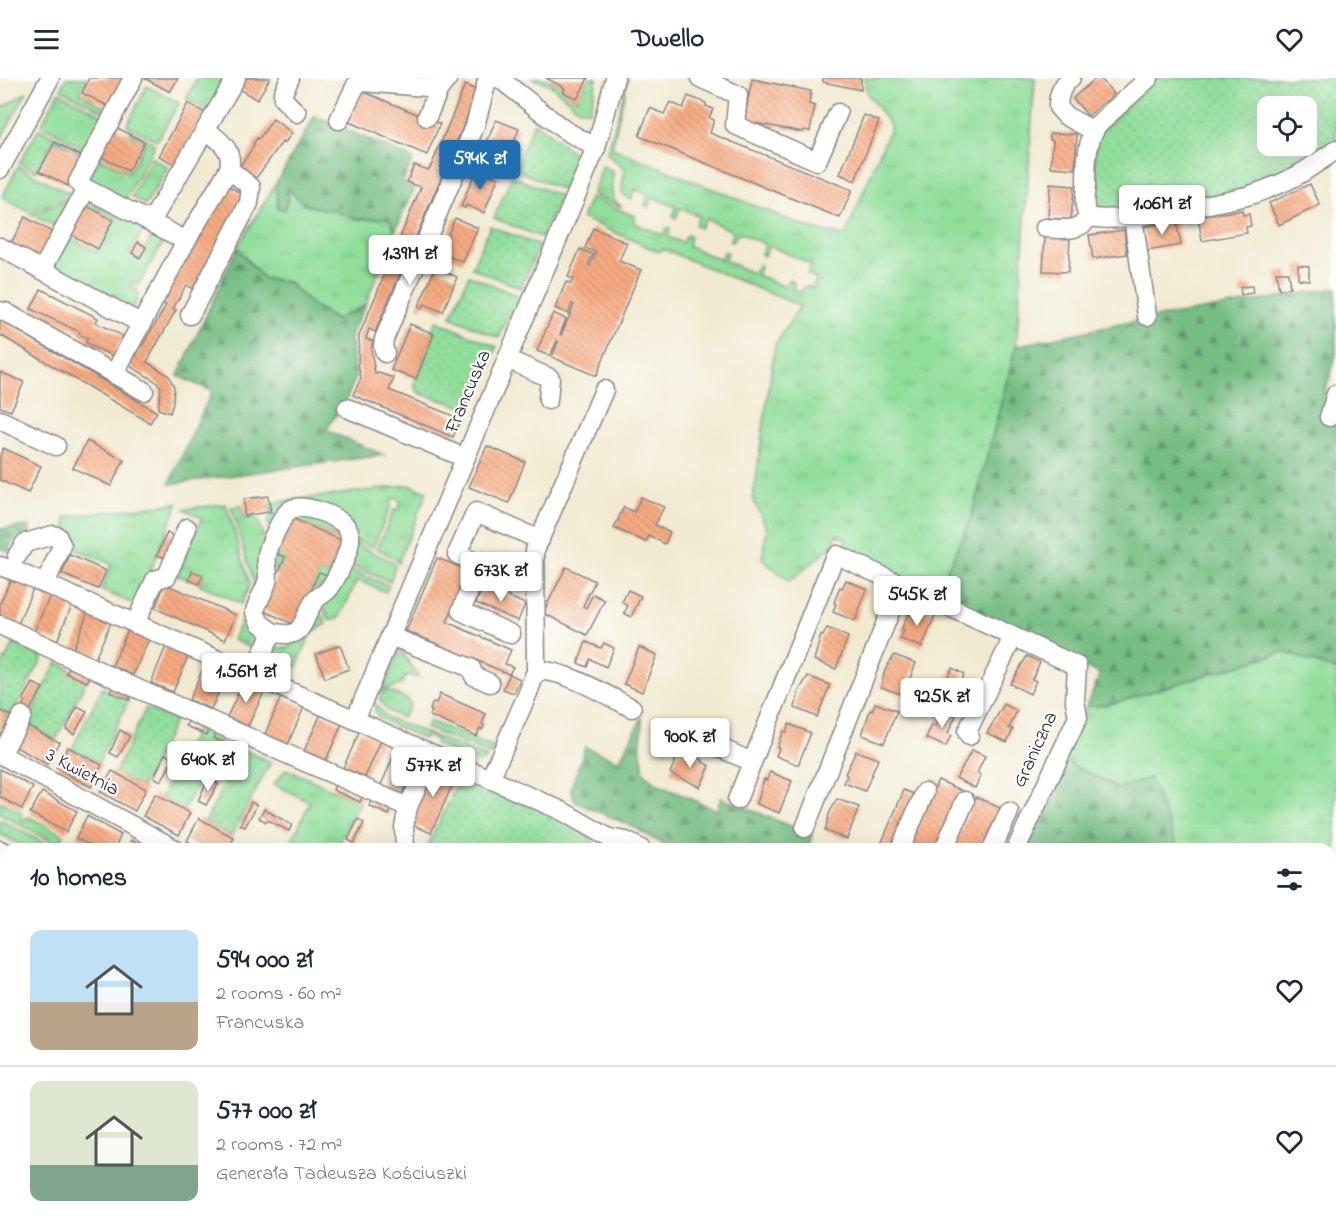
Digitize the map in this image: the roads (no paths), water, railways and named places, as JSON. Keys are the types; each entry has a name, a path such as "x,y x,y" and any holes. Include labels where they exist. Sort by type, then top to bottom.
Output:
{"street":[{"path":"0,169 51,78"},
{"path":"133,78 78,182 86,189 186,241"},
{"path":"147,220 153,218 236,78"},
{"path":"290,78 283,93 283,99 297,113"},
{"path":"385,353 384,339 475,126 487,81 490,78"},
{"path":"500,78 563,129 596,148"},
{"name":"Francuska","path":"355,720 596,148 615,78"},
{"path":"700,78 738,95 735,125 817,161 838,113"},
{"path":"1071,78 1060,92 1058,106 1066,116 1094,131"},
{"path":"1149,78 1094,131 1090,141 1085,207 1090,216 1097,219 1133,217 1248,195 1280,184 1336,150"},
{"path":"339,120 356,85 361,82 444,83 427,117"},
{"path":"114,374 186,241 229,169 231,156 228,150 206,129"},
{"path":"190,315 249,203 251,187 229,169"},
{"path":"42,270 86,189"},
{"path":"1045,228 1076,228 1090,216"},
{"path":"1133,217 1148,316"},
{"path":"0,247 142,324"},
{"path":"0,312 6,312 144,391"},
{"path":"507,359 550,378 548,400"},
{"path":"490,779 536,670 535,550 604,390"},
{"path":"1329,417 1336,394"},
{"path":"347,408 465,458"},
{"path":"0,420 56,446"},
{"path":"300,507 316,510 345,525 350,532 349,548 333,584 327,592 314,600 296,634 269,639 255,612 268,580 267,555 282,520 290,510 300,507"},
{"path":"519,583 457,554 476,512 540,540"},
{"path":"135,624 155,580 167,576 187,528"},
{"path":"45,584 62,546 57,536 25,543 5,566 45,584 135,624 562,811 606,843 626,841 630,843"},
{"path":"737,801 834,558 840,556 1013,637 967,732 969,736"},
{"path":"480,565 461,611 511,634"},
{"path":"805,828 901,584"},
{"path":"0,625 408,807"},
{"path":"390,636 471,668 474,676 490,683"},
{"name":"Graniczna","path":"1013,637 1077,666 1075,701 1078,717 1019,843"},
{"path":"253,675 269,639"},
{"path":"536,670 563,675 632,708"},
{"path":"1,755 22,716"},
{"path":"673,727 752,762"},
{"path":"405,843 404,827 408,807 432,753"},
{"name":"3 Kwietnia","path":"1,755 164,843"},
{"path":"903,843 925,792"},
{"path":"948,843 965,801"},
{"path":"995,843 1009,812"}]}
